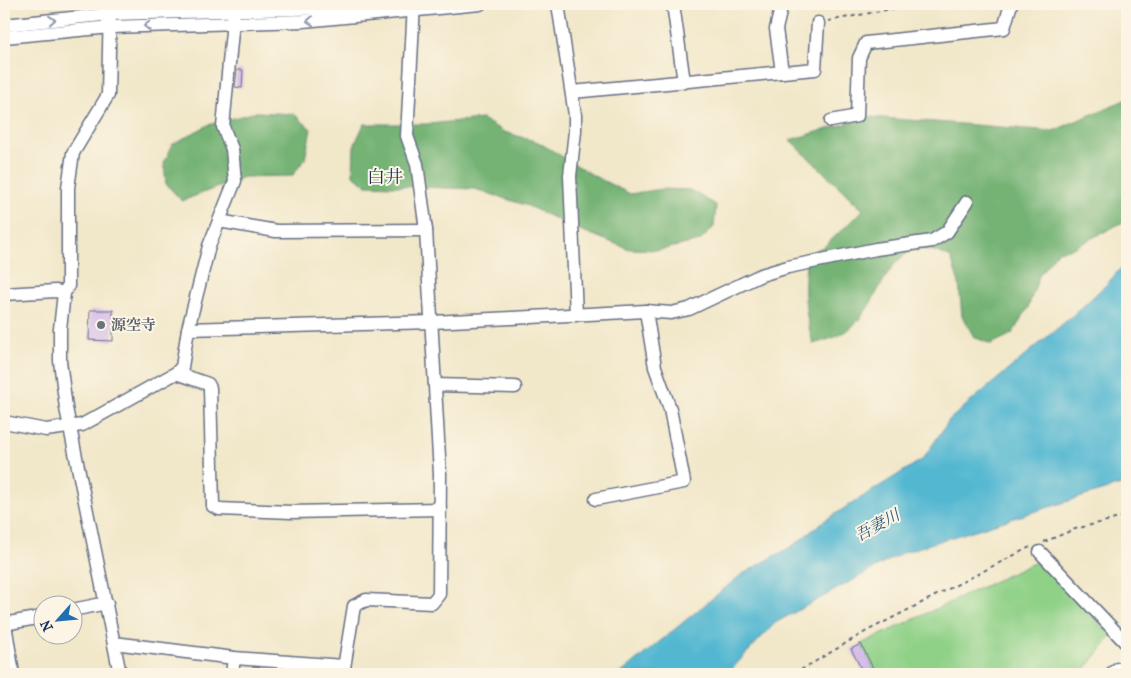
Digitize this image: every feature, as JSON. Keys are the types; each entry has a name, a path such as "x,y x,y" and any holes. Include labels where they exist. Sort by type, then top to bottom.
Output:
{"street":[{"path":"234,17 372,4"},
{"path":"4,25 111,17 234,17 303,21 415,8 480,4"},
{"path":"558,4 572,92 575,131 570,176 576,315"},
{"path":"673,4 684,82"},
{"path":"782,4 776,29 782,72"},
{"path":"831,121 857,116 859,58 866,43 1004,28 1011,4"},
{"path":"114,643 343,670 354,606 358,602 366,600 432,603 439,594 440,509 426,230 417,164 407,136 415,8"},
{"path":"4,36 111,17"},
{"path":"111,17 108,95 73,153 68,188 68,286 64,293 60,329 60,361 66,408 72,427 120,674"},
{"path":"4,422 46,430 82,425 176,373 182,367 188,329 209,246 235,181 232,150 223,127 234,17"},
{"path":"572,92 815,69 818,23"},
{"path":"188,329 432,322 646,311 671,313 689,309 760,275 788,267 876,248 932,241 947,232 967,202"},
{"path":"219,221 276,231 426,230"},
{"path":"4,294 56,291 64,293"},
{"path":"596,499 684,482 670,409 655,367 646,311"},
{"path":"176,373 208,384 210,388 213,506 218,509 291,512 440,509"},
{"path":"435,385 515,387"},
{"path":"1037,547 1127,644"},
{"path":"82,608 107,603"},
{"path":"13,674 4,624 32,619"},
{"path":"232,674 234,658"},
{"path":"1111,674 1117,669 1127,671"}],"path":[{"path":"818,23 918,4"},
{"path":"794,674 865,632 1037,547 1075,529 1127,516"}],"green space":[{"path":"1127,99 1127,220 1073,248 1058,251 1039,275 1028,308 1012,334 991,344 974,337 962,316 959,283 951,258 931,250 915,250 903,256 892,267 865,311 850,329 840,335 813,344 805,299 807,254 825,246 863,210 790,140 869,117 1053,131"},
{"path":"256,112 294,114 311,129 305,159 292,176 244,177 182,201 166,184 164,163 173,144 208,125"},
{"path":"482,119 504,132 538,142 596,177 630,194 662,189 690,190 716,205 714,227 700,241 660,250 629,249 580,230 528,206 475,189 367,185 353,175 354,146 364,124 426,124"},
{"path":"1038,561 1112,636 1081,674 876,674 861,644"}],"water":[{"name":"吾妻川","path":"1127,261 1127,483 904,552 775,623 727,674 620,674 741,575 794,545 824,521 923,459 950,419 1078,311 1107,284"}],"building":[{"path":"237,70 243,70 242,88 235,87"},
{"name":"源空寺","path":"90,310 113,310 113,341 89,340"},
{"path":"861,644 876,674 864,674 851,649"}],"waterway":[{"path":"167,19 187,18"}],"place":[{"name":"源空寺","path":"101,325"}],"district":[{"name":"白井","path":"385,177"}]}
